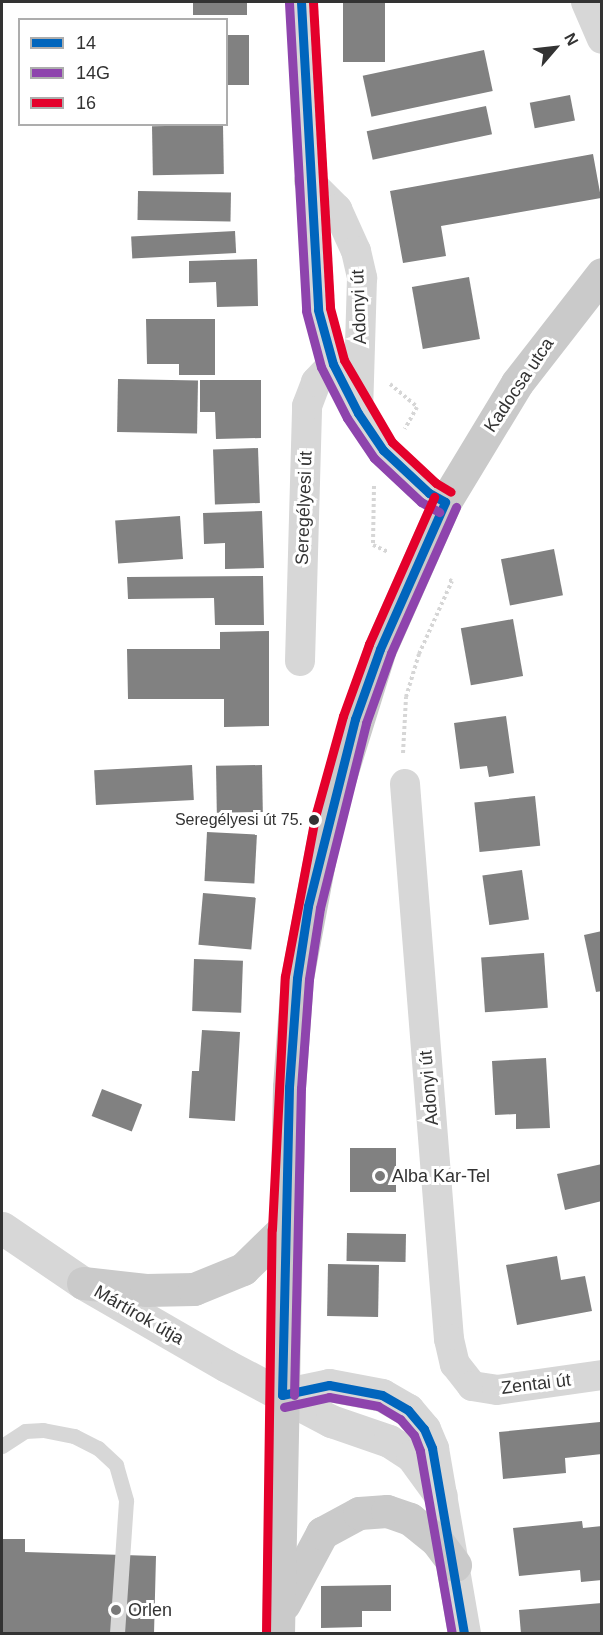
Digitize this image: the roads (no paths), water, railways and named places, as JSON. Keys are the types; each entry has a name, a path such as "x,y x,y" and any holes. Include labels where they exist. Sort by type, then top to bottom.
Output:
{"main road":[{"name":"Kadocsa utca","path":"445,502 517,383 602,274"},
{"path":"279,1624 284,1229 297,978 324,830 355,719 380,649 445,502"},
{"path":"83,1283 146,1290 194,1289 243,1269 284,1229"},
{"path":"279,1624 322,1533 359,1513 387,1511 410,1519 437,1541 454,1565"}],"street":[{"path":"301,2 309,181 318,310 333,364 358,413 383,450 429,493 445,502"},
{"path":"586,2 602,39"},
{"name":"Adonyi út","path":"309,181 337,208 362,278 358,413"},
{"name":"Seregélyesi út","path":"300,661 307,406 316,382 333,364"},
{"name":"Adonyi út","path":"405,784 449,1339 454,1364 472,1386"},
{"name":"Mártírok útja","path":"2,1228 83,1283 282,1395"},
{"name":"Zentai út","path":"472,1386 497,1390 602,1375"},
{"path":"282,1395 331,1420 389,1441 412,1456 441,1496 464,1634"}],"lane":[{"path":"2,1446 24,1431 42,1430 74,1436 98,1448 116,1465 126,1501 117,1634"}],"place":[{"name":"Seregélyesi út 75.","path":"314,820"},
{"name":"Alba Kar-Tel","path":"380,1176"},
{"name":"Orlen","path":"116,1610"}]}
